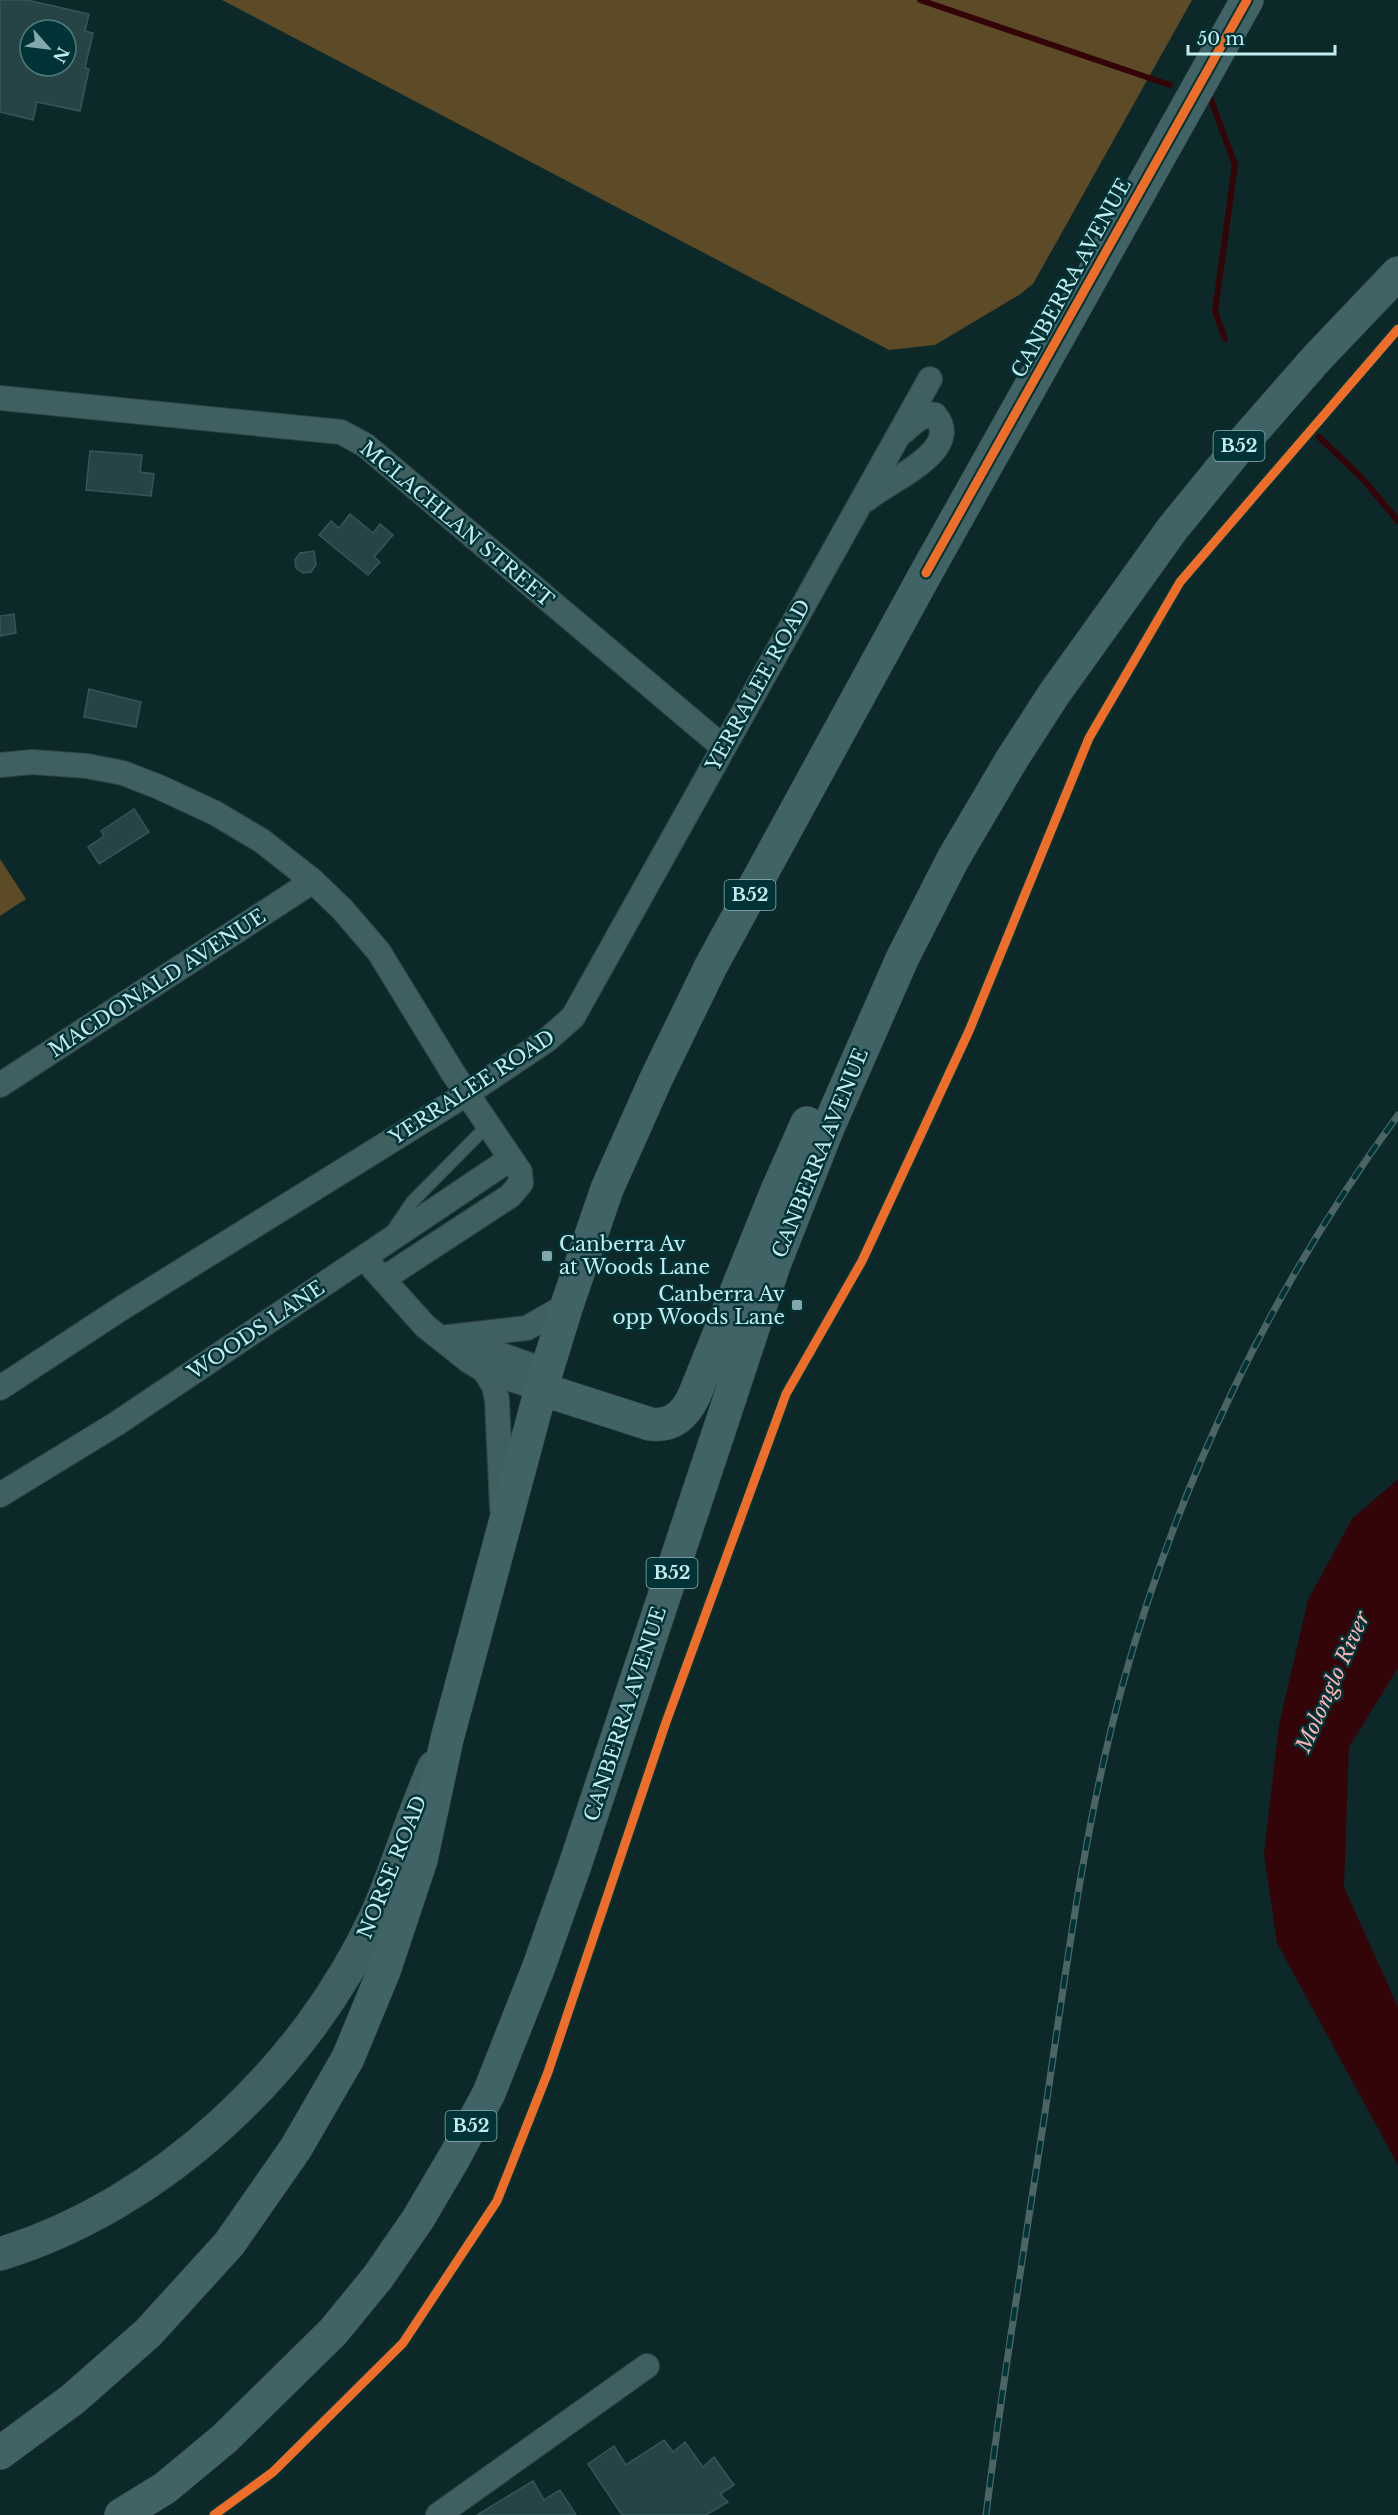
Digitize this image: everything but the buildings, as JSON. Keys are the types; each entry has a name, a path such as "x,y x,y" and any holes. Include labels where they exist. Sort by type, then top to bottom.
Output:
{"highway":[{"name":"CANBERRA AVENUE","path":"0,2453 73,2399 148,2333 229,2244 296,2148 348,2058 384,1971 421,1860 447,1739 544,1380 607,1189 656,1079 711,966 926,573 1247,0"},
{"name":"CANBERRA AVENUE","path":"120,2515 165,2488 224,2439 333,2332 378,2277 418,2218 474,2121 489,2093 512,2038 564,1896 774,1265 827,1130 902,959 953,859 1054,694 1173,528 1239,447 1317,358 1398,273"},
{"path":"677,1419 686,1410 694,1396 776,1192 836,1062 903,936 953,859"},
{"path":"544,1380 650,1404 669,1413 677,1419 696,1444 707,1469"}],"main road":[{"name":"NORSE ROAD","path":"0,2254 75,2224 139,2188 200,2144 261,2086 300,2039 344,1976 376,1917 398,1862 415,1810 447,1739"},
{"path":"132,2515 165,2488"}],"street":[{"name":"YERRALEE ROAD","path":"0,1388 132,1302 468,1093 547,1040 573,1017 930,379"},
{"name":"MCLACHLAN STREET","path":"0,398 341,432 365,445 723,747"},
{"name":"YERRALEE ROAD","path":"856,511 892,480 919,466 928,457 942,433 941,422 935,415 927,414 897,438"},
{"path":"0,765 32,762 87,766 123,773 159,786 215,813 262,841 313,881 343,910 379,952 521,1176 522,1183 514,1193 383,1279"},
{"name":"MACDONALD AVENUE","path":"0,1085 313,881"},
{"name":"WOODS LANE","path":"0,1495 116,1424 510,1160"},
{"path":"364,1257 409,1310 444,1341 484,1370 491,1379 497,1400 503,1529"},
{"path":"444,1341 527,1328 567,1305"},
{"path":"444,1341 499,1354 544,1380"},
{"path":"484,1370 544,1380"},
{"path":"438,2515 647,2366"}],"lane":[{"path":"386,1242 411,1202 488,1125"}],"shaded area":[{"path":"222,0 1192,0 1033,284 1019,295 935,345 889,350"},
{"path":"0,859 26,899 0,916"}],"water":[{"name":"Molonglo River","path":"1398,1479 1398,1668 1349,1747 1344,1887 1398,2007 1398,2165 1277,1943 1264,1854 1279,1725 1308,1600 1352,1519"}],"waterway":[{"path":"920,0 1170,85"},
{"path":"1210,97 1235,165 1215,311 1225,339"},
{"path":"1319,437 1362,478 1398,521"}],"railway":[{"path":"986,2515 1076,1905 1096,1795 1122,1687 1171,1535 1234,1389 1270,1318 1310,1248 1352,1181 1398,1115"}],"cycle path":[{"path":"926,573 1247,0"},
{"path":"214,2515 273,2472 403,2343 497,2201 548,2072 665,1725 786,1394 862,1261 969,1031 1089,738 1180,582 1398,329"}],"place":[{"name":"Canberra Av at Woods Lane","path":"547,1256"},
{"name":"Canberra Av opp Woods Lane","path":"797,1305"}]}
